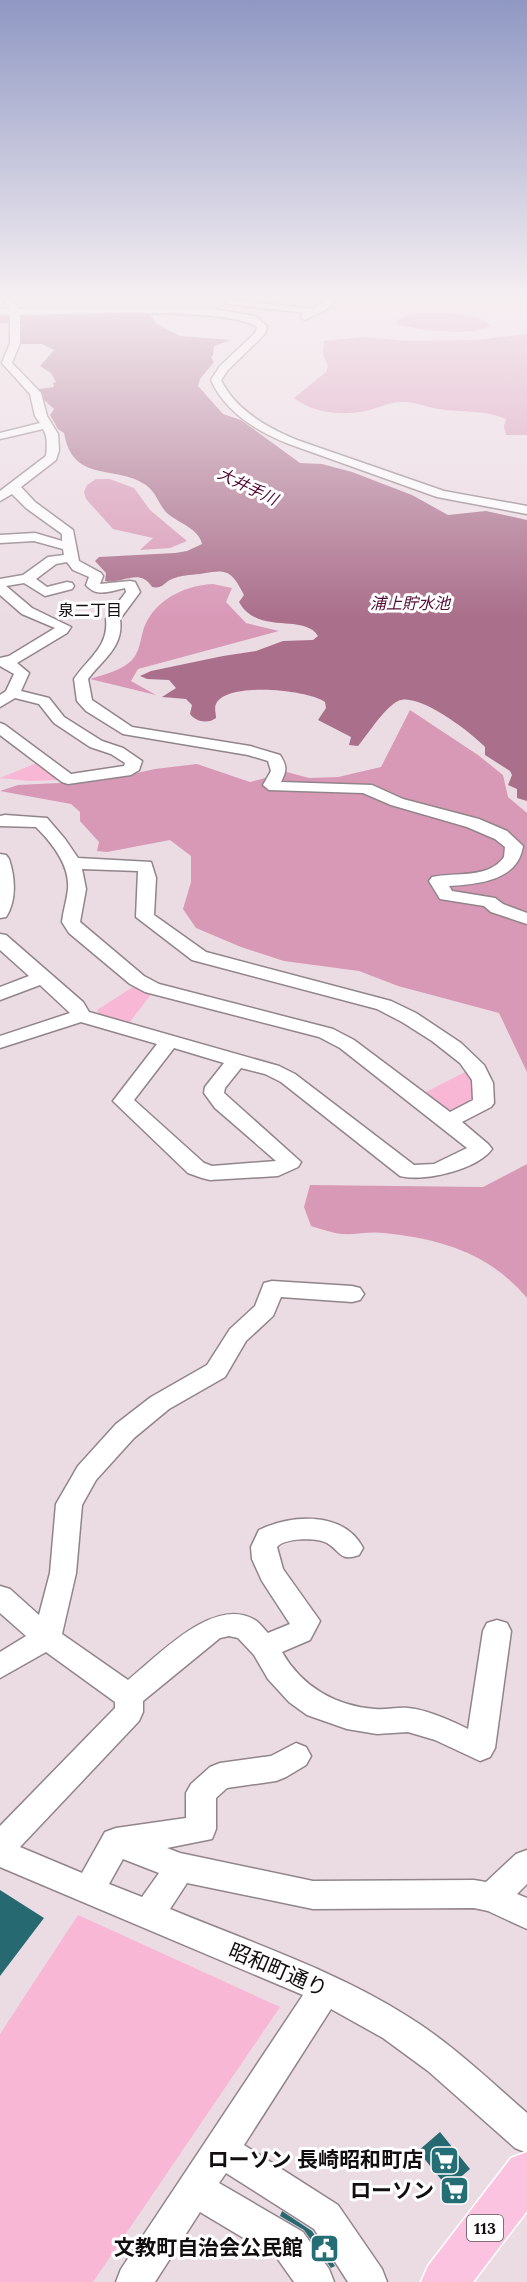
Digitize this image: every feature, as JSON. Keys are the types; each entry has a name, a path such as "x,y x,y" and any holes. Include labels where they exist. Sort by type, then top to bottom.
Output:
{"main road":[{"name":"113","path":"444,2282 527,2174"}],"street":[{"path":"0,497 52,457 52,434 41,416 38,405"},
{"path":"235,405 247,418 271,433 346,462 425,489 527,510"},
{"path":"0,436 48,425"},
{"path":"9,489 68,533 70,552 79,570 96,576 93,585 97,589 104,590 124,583 130,585 133,592 113,619 116,631 113,642 87,669 81,679 85,701 91,708 128,731 250,751 274,758 279,764 279,771 272,785 275,787 366,788 397,801 473,823 501,835 514,846 515,856 508,866 492,874 438,881 446,895 489,902 497,908 527,920"},
{"path":"483,502 500,496 518,495"},
{"path":"0,538 35,537 70,552"},
{"path":"0,583 27,579 42,570 46,564 70,552"},
{"path":"27,579 45,592 67,586"},
{"path":"0,588 27,611 64,627 3,662"},
{"path":"0,728 69,779 131,770 134,761 117,751 96,744 59,720 44,701 6,697 22,673 3,662"},
{"path":"0,821 41,822 54,835 72,863 77,884 71,922 75,928 137,980 152,988 326,1033 347,1044 481,1149 441,1170 420,1173 408,1171 288,1078 272,1070 81,1016 0,1042"},
{"path":"0,859 6,878 6,894 0,914"},
{"path":"72,863 114,867 145,866 148,873 142,905 145,918 199,957 384,1005 402,1013 446,1041 473,1065 482,1080 484,1103 448,1121"},
{"path":"0,939 76,1006 81,1016"},
{"path":"0,994 42,977"},
{"path":"170,1040 123,1101 196,1168 210,1173 278,1169 290,1162 222,1104 214,1093 215,1087 237,1060"},
{"path":"0,1666 47,1638 63,1573 69,1504 87,1473 125,1431 160,1403 216,1371 238,1335 265,1310 272,1288 352,1294"},
{"path":"264,1647 300,1632 306,1621 263,1558 264,1546 271,1537 280,1531 332,1532 350,1548"},
{"path":"0,1597 47,1638 129,1696"},
{"path":"129,1696 212,1629 229,1625 246,1628 264,1647 278,1671 299,1693 317,1706 347,1716 377,1722 408,1719 442,1730 480,1748 497,1631"},
{"path":"0,1847 129,1712 129,1696"},
{"path":"116,1842 201,1829 201,1793 220,1776 276,1768 297,1756"},
{"path":"116,1842 180,1867 314,1895 474,1894 491,1897 527,1914"},
{"path":"89,1890 116,1842"},
{"name":"昭和町通り","path":"0,1853 326,1989 395,2027 440,2059 527,2136"},
{"path":"491,1897 527,1864"},
{"path":"148,1916 180,1867"},
{"path":"134,2282 326,1989"},
{"path":"221,2150 326,2217 369,2282"},
{"path":"195,2189 290,2246 316,2282"}],"shaded area":[{"path":"307,405 384,405 346,413 328,412"},
{"path":"423,405 527,405 527,435 506,435 504,426 506,419 497,416"},
{"path":"96,479 110,479 134,488 150,510 187,541 170,548 140,550 153,538 113,529 86,499 84,492 87,485"},
{"path":"213,584 232,588 226,602 246,623 279,631 138,669 131,681 156,695 90,679 118,670 132,660 138,651 147,621 159,605 185,590"},
{"path":"410,710 478,755 503,775 508,797 527,813 527,1072 499,1013 398,986 359,971 284,961 241,947 196,928 183,909 191,882 191,856 170,840 107,852 97,851 99,842 80,821 80,812 71,804 0,791 18,785 100,781 155,769 197,764 250,782 287,772 309,778 338,777 381,767"},
{"path":"39,762 59,780 30,781 0,778"},
{"path":"136,985 153,992 129,1023 99,1014 97,1010"},
{"path":"469,1070 477,1096 461,1108 445,1110 422,1094"},
{"path":"527,1164 527,1298 497,1270 463,1251 425,1239 405,1236 379,1233 342,1234 326,1231 311,1226 304,1207 310,1185 483,1187"},
{"path":"78,1915 280,2007 93,2282 0,2282 0,2034"}],"water":[{"name":"浦上貯水池","path":"50,405 215,405 223,414 241,420 300,463 322,464 352,472 412,495 448,515 486,511 527,520 527,801 517,798 517,789 508,785 512,775 510,771 485,755 485,747 478,740 456,723 418,702 407,699 393,704 358,746 349,745 351,737 318,720 326,708 325,702 303,694 269,690 235,692 223,697 216,704 216,718 209,721 195,719 190,714 192,705 186,699 162,697 176,688 169,680 147,679 140,676 151,671 256,651 283,641 313,640 318,636 311,629 269,622 247,612 239,602 244,595 235,580 227,573 216,572 179,577 156,587 136,577 105,581 106,573 95,561 99,557 175,553 187,551 202,544 193,530 168,514 146,485 121,475 97,470 76,460 69,449 64,433 58,429 50,415 54,409"}],"building":[{"path":"0,1890 44,1918 0,1976"},
{"name":"ローソン 長崎昭和町店","path":"440,2132 470,2169 448,2188 418,2151"},
{"path":"282,2211 312,2231 335,2266 331,2268 304,2230 280,2216"}],"place":[{"name":"ローソン 長崎昭和町店","path":"444,2160"},
{"name":"ローソン","path":"455,2191"},
{"name":"文教町自治会公民館","path":"324,2248"}],"district":[{"name":"泉二丁目","path":"90,610"}],"water label":[{"name":"大井手川","path":"248,486"}]}
